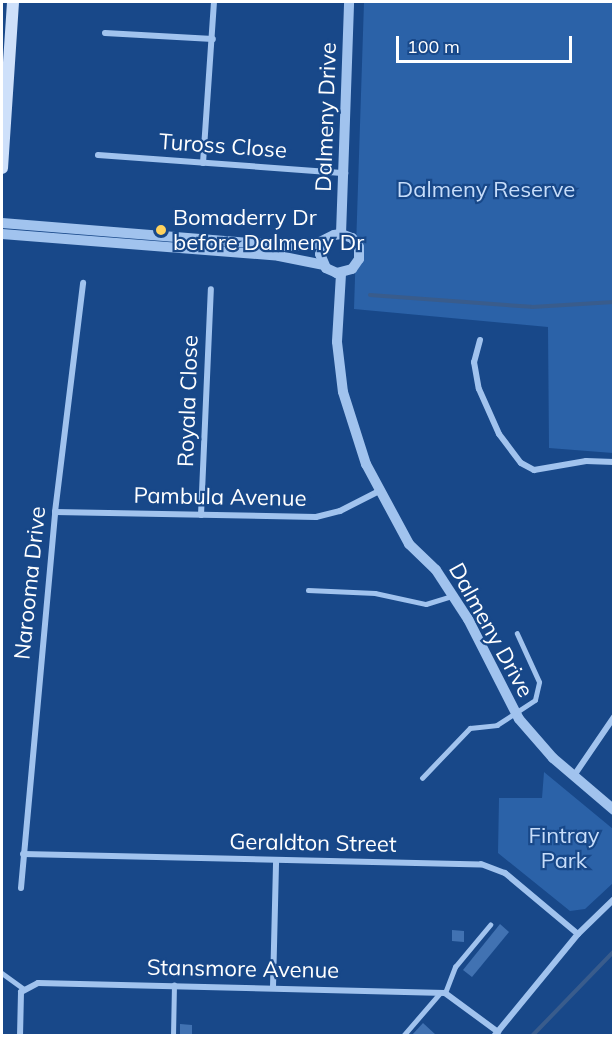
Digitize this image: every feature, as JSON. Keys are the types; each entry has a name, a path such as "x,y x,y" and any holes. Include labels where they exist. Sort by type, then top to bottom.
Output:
{"main road":[{"path":"2,168 13,2"}],"street":[{"path":"203,163 214,2"},
{"name":"Dalmeny Drive","path":"342,234 349,2"},
{"path":"105,33 213,39"},
{"name":"Tuross Close","path":"98,155 345,173"},
{"path":"2,223 287,246 342,234 355,240 360,255 355,267 341,274 324,265 279,256 2,234"},
{"path":"324,265 321,250 327,239"},
{"name":"Dalmeny Drive","path":"341,274 337,342 343,392 357,444 380,491 409,544 436,570 452,596 516,713 573,777 614,810"},
{"name":"Narooma Drive","path":"21,888 55,512 82,283"},
{"name":"Royala Close","path":"201,515 210,289"},
{"path":"480,340 474,362 479,389 499,434 521,463 534,470 578,462 614,462"},
{"name":"Pambula Avenue","path":"55,512 325,516 380,491"},
{"path":"573,777 614,717"},
{"name":"Geraldton Street","path":"23,854 490,866 505,873 578,934"},
{"path":"273,987 276,860"},
{"path":"443,993 496,1034 578,934 614,899"},
{"name":"Stansmore Avenue","path":"23,988 38,983 273,987 443,993"},
{"path":"20,1035 18,1009 23,988"}],"lane":[{"path":"309,590 375,593 426,604 452,596"},
{"path":"422,778 470,728 497,725 535,700 539,682 518,634"},
{"path":"403,1035 443,993 455,967 490,925"},
{"path":"2,973 23,988"},
{"path":"173,1035 174,985"}],"green space":[{"name":"Dalmeny Reserve","path":"364,2 613,2 613,453 549,448 548,327 354,309"},
{"name":"Fintray Park","path":"544,772 613,829 613,883 585,909 570,911 498,853 499,798 542,798"}],"building":[{"path":"500,924 509,932 472,977 463,970"},
{"path":"452,930 464,931 464,942 452,941"},
{"path":"423,1023 436,1035 412,1035"},
{"path":"180,1024 192,1025 192,1035 180,1035"}],"waterway":[{"path":"370,295 532,307 614,302"},
{"path":"532,1036 614,951"}],"place":[{"name":"Bomaderry Dr before Dalmeny Dr","path":"161,230"}]}
